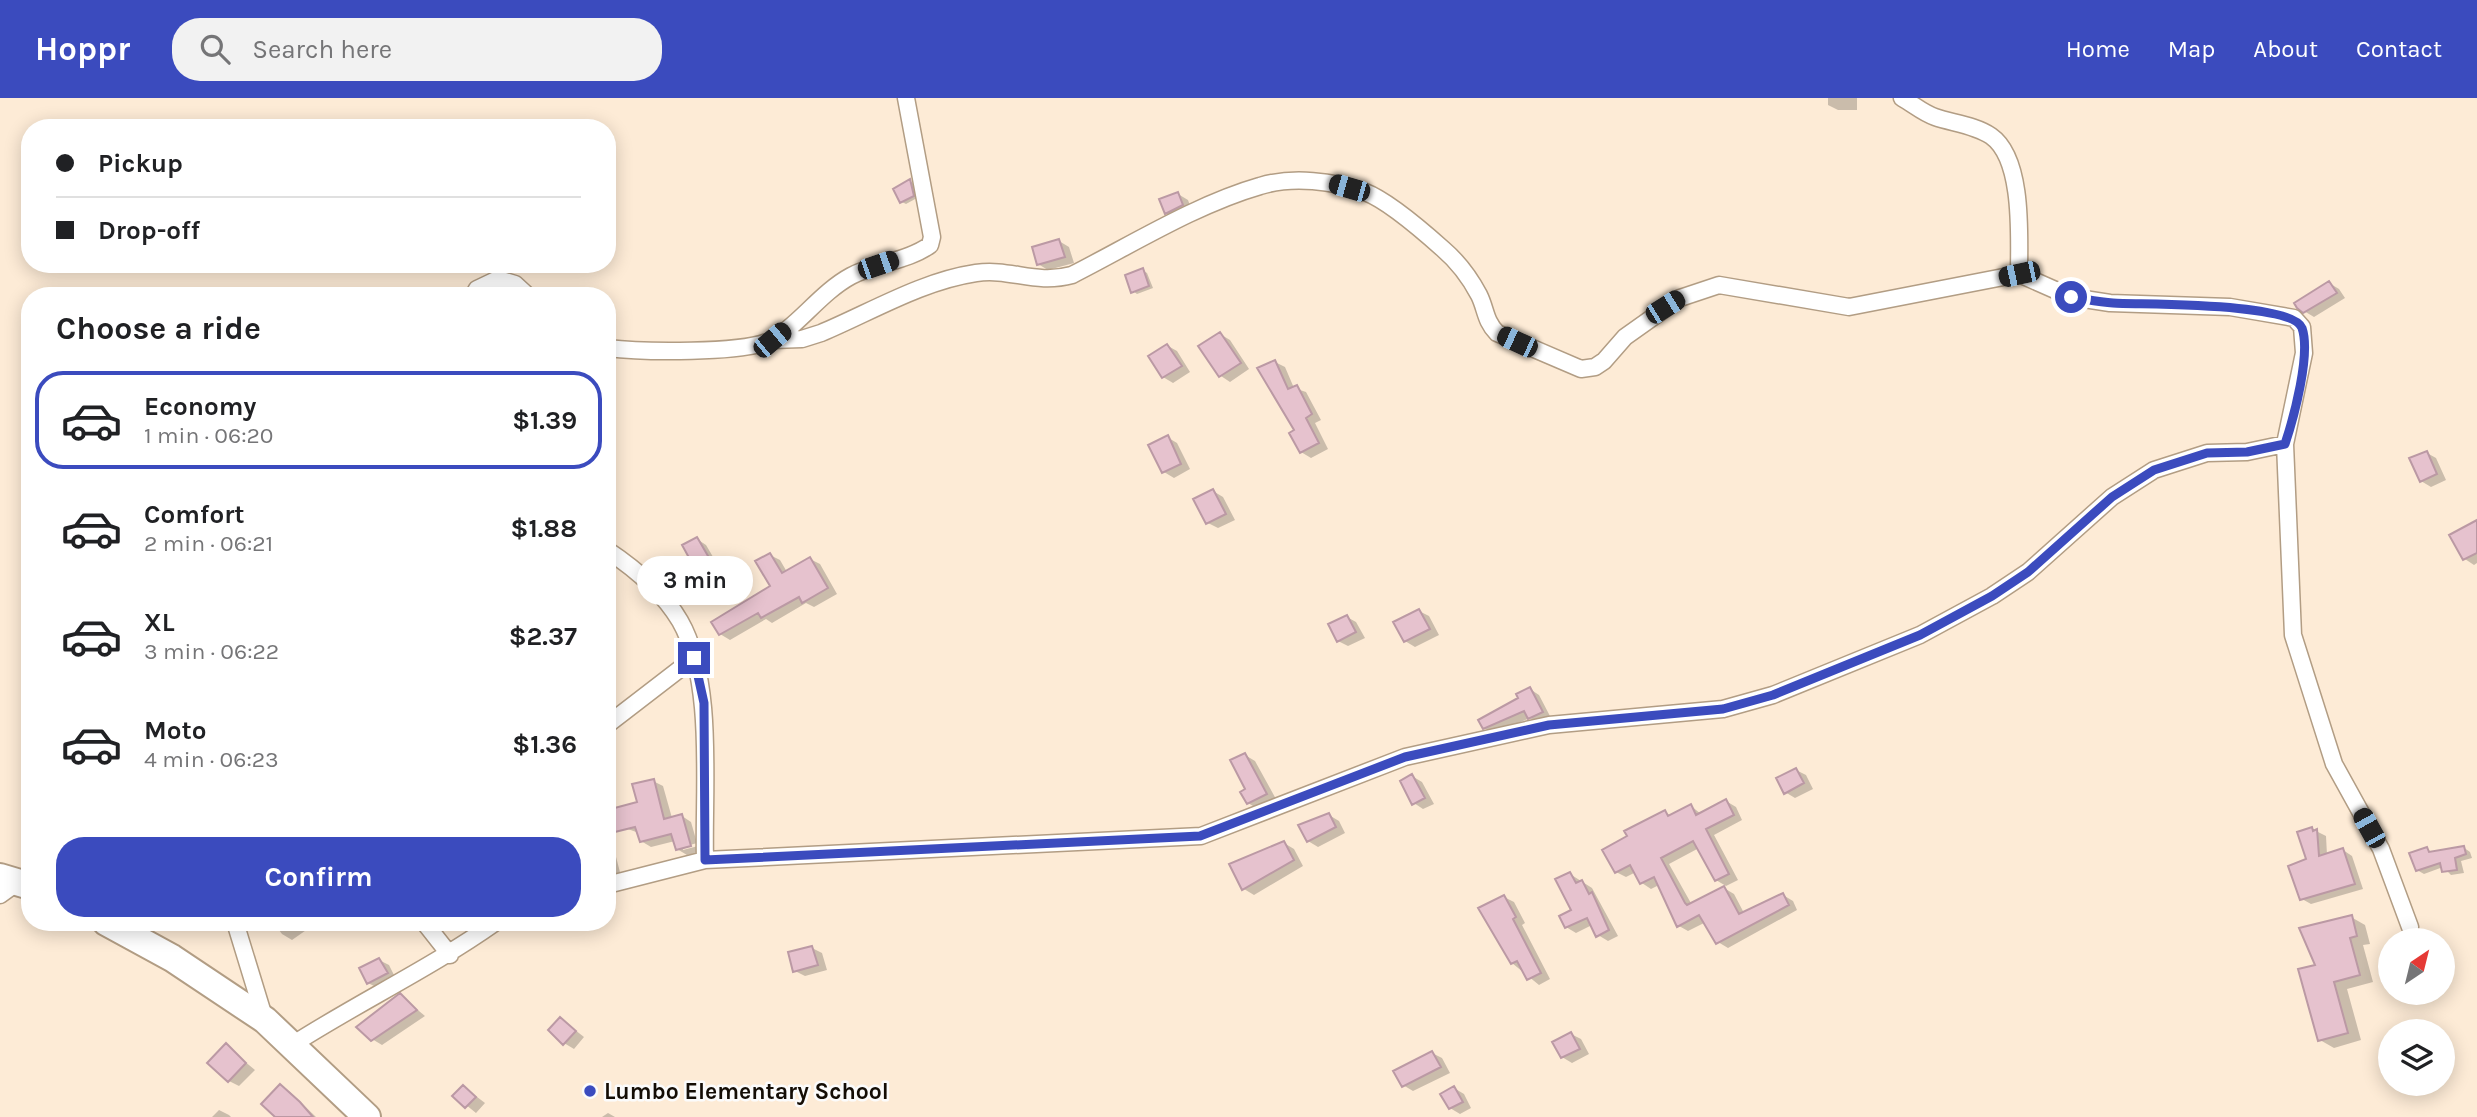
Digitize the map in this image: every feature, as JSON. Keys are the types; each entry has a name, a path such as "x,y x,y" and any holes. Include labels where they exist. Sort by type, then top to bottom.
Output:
{"highway":[{"path":"122,931 172,958 265,1020 367,1117"}],"street":[{"path":"772,340 827,292 851,276 930,245 932,237 905,98"},
{"path":"1902,98 1932,116 1991,136 2003,149 2012,174 2019,219 2019,274"},
{"path":"616,349 671,352 802,339 944,279 978,273 1052,281 1072,275 1215,204 1262,185 1329,182 1368,193 1422,232 1460,267 1479,296 1488,324 1497,333 1581,369 1595,367 1604,362 1625,337 1680,298 1718,285 1849,307 2019,274 2071,297 2097,301 2230,307 2294,318 2302,327 2304,353 2285,444 2293,635 2334,764 2381,849 2410,927"},
{"path":"481,287 498,279 518,287"},
{"path":"616,883 705,860 1200,836 1405,757 1549,725 1723,709 1773,695 1920,635 1992,596 2028,572 2112,497 2154,470 2207,453 2247,452 2285,444"},
{"path":"616,556 633,568 659,594 680,621 694,658 704,703 705,860"},
{"path":"616,718 694,658"},
{"path":"238,931 265,1020"},
{"path":"431,931 450,955"},
{"path":"292,1045 337,1016 450,955 483,931"}],"building":[{"path":"910,179 914,196 900,203 893,189"},
{"path":"1178,192 1183,205 1165,214 1159,199"},
{"path":"1059,239 1065,257 1037,265 1032,247"},
{"path":"1143,268 1149,286 1131,293 1125,275"},
{"path":"2329,281 2337,293 2303,313 2297,308 2294,303"},
{"path":"1220,332 1241,363 1219,377 1198,346"},
{"path":"1167,344 1182,366 1162,378 1148,356"},
{"path":"1275,360 1288,389 1297,385 1312,414 1306,418 1319,443 1300,453 1289,433 1294,430 1257,368"},
{"path":"1168,435 1181,464 1162,473 1148,445"},
{"path":"2427,451 2437,474 2420,482 2409,458"},
{"path":"1213,489 1226,514 1206,524 1193,499"},
{"path":"2477,520 2477,553 2463,560 2449,535"},
{"path":"697,537 708,556 693,565 682,545"},
{"path":"770,553 782,573 810,557 828,588 802,603 799,597 761,618 758,613 719,635 711,622 770,586 755,561"},
{"path":"1419,609 1430,629 1404,642 1393,622"},
{"path":"1347,615 1356,632 1337,642 1328,624"},
{"path":"1530,687 1543,712 1528,719 1524,711 1483,729 1478,720 1518,698 1516,694"},
{"path":"1245,753 1267,794 1247,804 1240,792 1245,789 1230,760"},
{"path":"1796,768 1804,783 1784,794 1776,778"},
{"path":"1412,774 1425,798 1412,805 1400,781"},
{"path":"654,779 664,819 682,814 691,846 676,850 671,834 640,842 635,827 616,832 616,808 637,802 632,784"},
{"path":"1726,799 1734,815 1706,829 1729,874 1715,881 1693,841 1661,858 1685,903 1687,905 1724,886 1739,914 1783,893 1789,905 1716,944 1699,915 1677,927 1654,877 1640,884 1630,865 1615,873 1602,850 1627,836 1624,831 1665,810 1668,816 1691,804 1696,815"},
{"path":"1329,813 1336,827 1307,842 1298,825"},
{"path":"2312,827 2313,831 2317,829 2319,856 2343,848 2355,884 2300,900 2288,866 2306,859 2297,832"},
{"path":"1284,841 1294,860 1242,890 1229,864"},
{"path":"2464,846 2466,854 2455,858 2457,870 2442,872 2440,863 2416,871 2409,853 2427,847 2429,852"},
{"path":"1570,872 1576,883 1582,880 1589,894 1592,892 1609,930 1596,937 1587,918 1565,928 1559,916 1571,910 1555,879"},
{"path":"1504,895 1516,917 1513,919 1541,973 1527,980 1517,961 1511,964 1478,908"},
{"path":"2352,915 2357,936 2350,938 2360,975 2334,982 2348,1033 2318,1041 2298,969 2315,965 2299,928"},
{"path":"812,946 818,965 793,972 788,952"},
{"path":"379,958 388,973 367,984 359,968"},
{"path":"400,993 417,1010 371,1041 356,1027"},
{"path":"560,1017 576,1031 563,1045 548,1030"},
{"path":"1571,1032 1580,1049 1561,1058 1552,1042"},
{"path":"226,1043 246,1063 228,1082 207,1063"},
{"path":"1432,1051 1441,1067 1402,1087 1393,1071"},
{"path":"280,1084 313,1117 275,1117 261,1104"},
{"path":"463,1085 476,1097 465,1108 452,1096"},
{"path":"1454,1086 1463,1102 1449,1109 1440,1094"}],"place":[{"name":"Lumbo Elementary School","path":"590,1091"}],"route":[{"path":"694,658 704,703 705,860 1200,836 1405,757 1549,725 1723,709 1773,695 1920,635 1992,596 2028,572 2112,497 2154,470 2180,459 2207,453 2247,452 2285,444 2292,423 2304,353 2302,327 2294,318 2230,307 2110,303 2071,297"}]}
